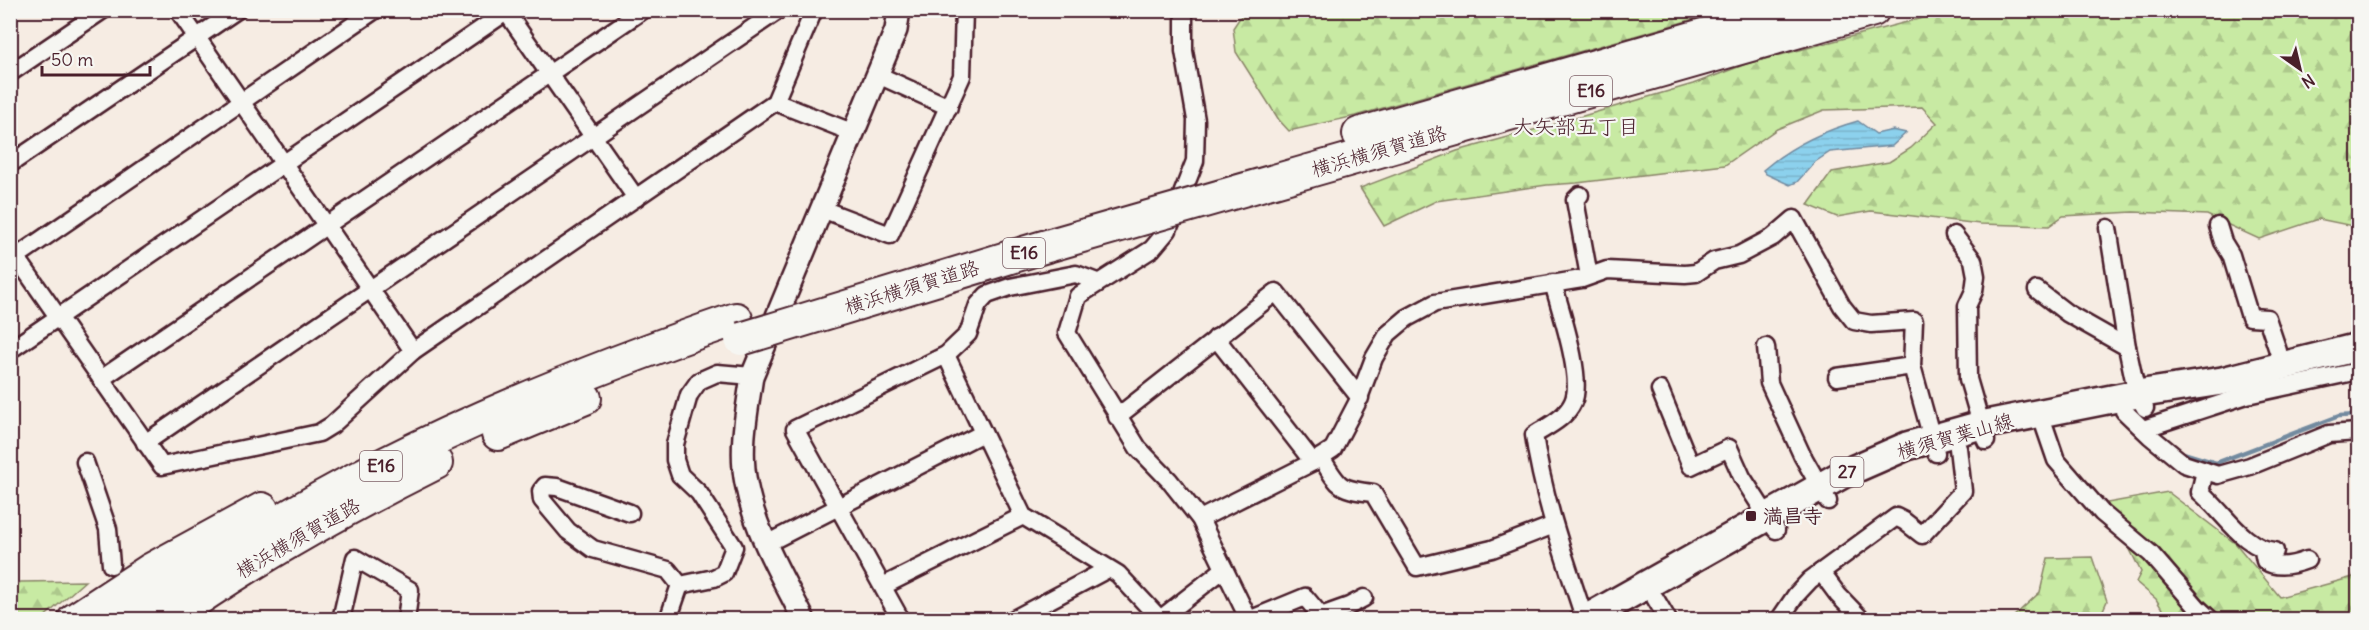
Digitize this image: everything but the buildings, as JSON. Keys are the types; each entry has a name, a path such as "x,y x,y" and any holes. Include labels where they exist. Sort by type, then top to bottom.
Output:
{"highway":[{"name":"横浜横須賀道路","path":"125,620 201,568 377,467 535,394 654,347 738,329 1029,251 1306,161 1790,10"},
{"name":"横浜横須賀道路","path":"1306,161 1873,10"},
{"name":"横浜横須賀道路","path":"168,620 256,561 450,456 738,329"},
{"path":"74,620 142,575 190,547 322,479 526,386 579,367 654,347"},
{"path":"206,620 309,545 450,456"}],"main road":[{"path":"2137,410 2278,351 2358,331"},
{"name":"横須賀葉山線","path":"1983,433 2046,428 2137,410 2222,381 2358,348"},
{"path":"2137,410 2358,363"},
{"name":"横須賀葉山線","path":"1584,619 1824,494 1876,477 1942,446 1983,433 2137,410"},
{"name":"横須賀葉山線","path":"1616,620 1661,609 1772,523"}],"street":[{"path":"10,73 103,10"},
{"path":"178,10 413,351"},
{"path":"10,165 237,10"},
{"path":"375,10 242,102 13,253 162,466 320,433 332,425 413,351 775,102 814,10"},
{"path":"101,379 643,10"},
{"path":"145,443 779,10"},
{"path":"804,620 766,544 746,482 744,431 752,376 878,75 896,30 899,10"},
{"path":"822,209 890,236 962,76 964,10"},
{"path":"1184,10 1185,51 1196,120 1195,161 1168,230 1152,249 1078,296 1067,333 1138,448 1169,480 1200,519 1249,620 1305,597 1321,616 1364,598"},
{"path":"10,350 507,11 636,198"},
{"path":"878,75 950,107"},
{"path":"775,102 854,133"},
{"path":"1580,195 1575,200 1589,276"},
{"path":"1200,519 1317,460 1333,449 1360,398 1374,358 1388,334 1407,318 1435,303 1553,283 1607,270 1696,273 1714,261 1739,255 1773,237 1794,219 1842,306 1854,321 1871,324 1914,321 1912,366 1942,446 1964,491 1922,535 1904,521 1896,518 1821,572 1796,595 1779,620"},
{"path":"2218,226 2223,242 2231,255 2250,317 2268,318 2278,351"},
{"path":"2108,228 2137,410 2184,464 2218,475 2250,466 2329,434 2358,432"},
{"path":"1954,235 1973,260 1976,276 1974,291 1967,306 1968,379 1983,433"},
{"path":"901,620 795,429 946,355 968,334 978,305 987,295 1010,287 1076,274 1097,282"},
{"path":"1553,283 1575,371 1576,393 1573,403 1562,416 1534,435 1537,458 1554,525 1584,619"},
{"path":"1118,417 1276,291 1360,398"},
{"path":"2037,291 2067,313 2127,347"},
{"path":"1216,338 1334,480 1352,492 1373,493 1417,567 1492,549 1554,525"},
{"path":"1766,347 1769,383 1824,494"},
{"path":"946,355 1023,516 1118,574 1160,619 1224,569"},
{"path":"1837,377 1912,366"},
{"path":"2137,410 2247,395 2358,371"},
{"path":"680,585 714,578 724,573 734,547 699,492 680,475 675,460 675,444 689,395 699,381 717,373 752,376"},
{"path":"1660,390 1691,466 1729,448 1742,477 1772,523"},
{"path":"2046,428 2056,460 2102,513 2151,554 2211,620"},
{"path":"766,544 983,433"},
{"path":"85,462 108,529 111,565"},
{"path":"2205,471 2200,492 2247,540 2269,551 2265,561 2273,565 2289,565 2307,560"},
{"path":"630,513 557,487 545,486 541,490 542,500 568,531 593,549 668,570 680,585"},
{"path":"883,586 1023,516"},
{"path":"342,615 355,558 410,590 406,620"},
{"path":"1012,620 1108,569"},
{"path":"1821,572 1838,595 1862,620"},
{"path":"668,620 680,585"}],"green space":[{"path":"1245,10 1722,11 1355,116 1289,131 1279,120 1236,52 1233,28"},
{"path":"1949,11 2358,11 2358,227 2319,219 2259,239 2207,215 2133,212 2063,216 2049,226 1980,224 1871,211 1837,217 1808,205 1832,172 1889,162 1911,148 1937,123 1922,107 1824,110 1777,129 1725,165 1547,185 1436,201 1384,226 1360,188 1457,151 1693,84 1746,64"},
{"path":"2168,492 2236,544 2280,597 2353,577 2358,566 2358,619 2168,619 2156,599 2136,582 2141,572 2107,503"},
{"path":"2092,557 2107,601 2099,619 2011,619 2040,592 2048,558"},
{"path":"85,581 42,619 11,619 11,594 20,582"}],"water":[{"path":"1858,121 1876,134 1893,130 1906,133 1892,146 1830,152 1815,162 1797,182 1790,185 1766,174 1763,170 1807,140"}],"waterway":[{"path":"2183,453 2216,463 2339,416 2358,415"}],"place":[{"name":"満昌寺","path":"1751,516"}],"district":[{"name":"大矢部五丁目","path":"1576,127"}]}
